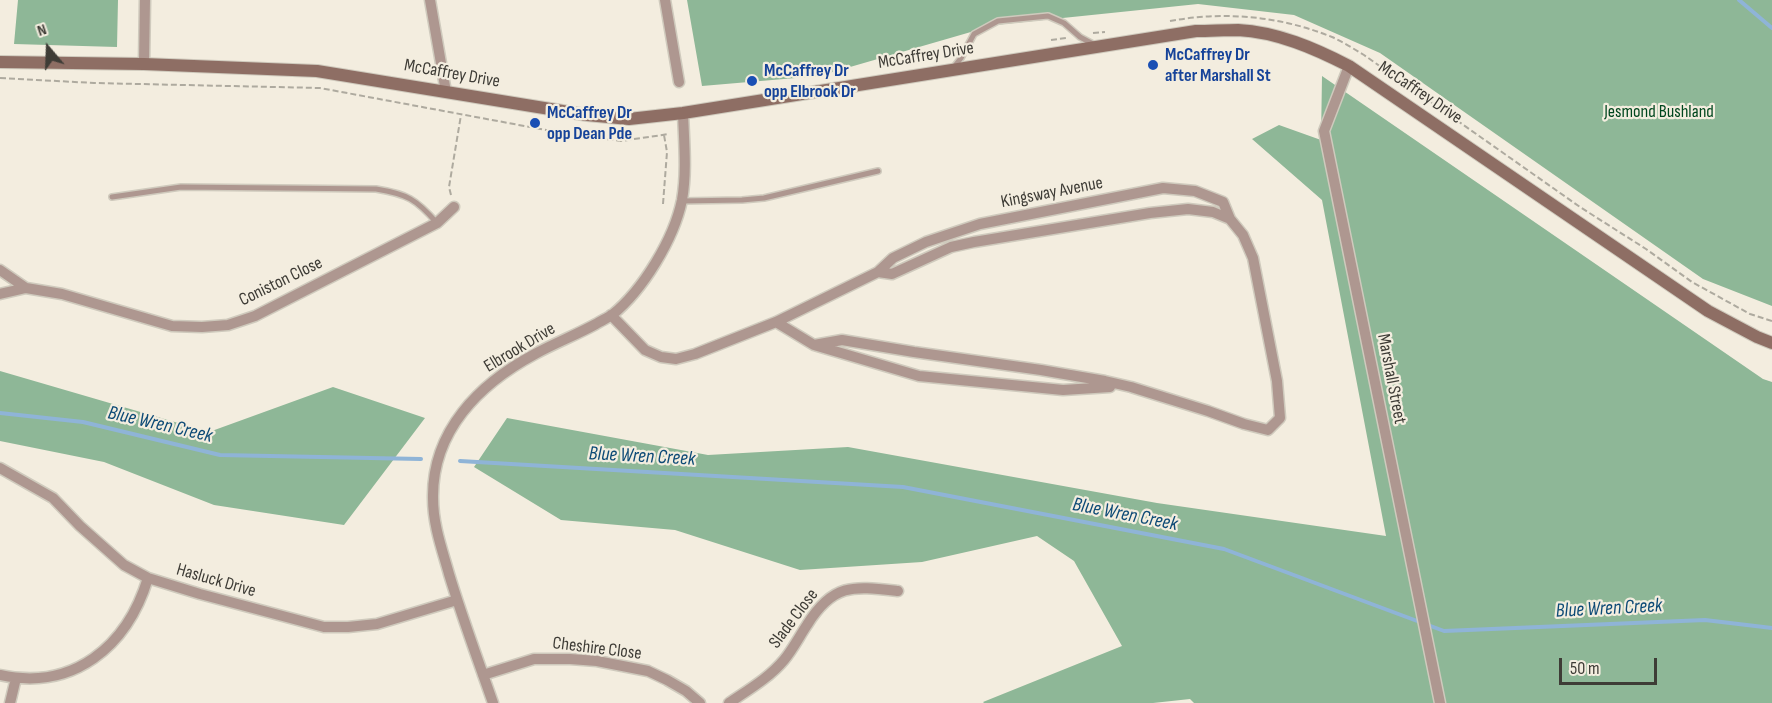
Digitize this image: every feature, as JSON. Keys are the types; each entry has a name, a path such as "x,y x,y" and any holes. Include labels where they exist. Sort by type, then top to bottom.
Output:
{"main road":[{"name":"McCaffrey Drive","path":"0,62 144,64 317,71 587,116 629,119 683,113 1196,31 1240,30 1278,37 1314,48 1349,66 1708,311 1772,343"}],"street":[{"path":"144,64 145,0"},
{"path":"430,0 446,92"},
{"path":"665,0 679,82"},
{"name":"Marshall Street","path":"1349,66 1324,131 1440,703"},
{"name":"Elbrook Drive","path":"493,703 457,600 435,527 433,496 438,462 451,427 462,410 494,380 534,354 580,333 611,315 654,266 668,240 681,201 685,155 683,113"},
{"name":"Kingsway Avenue","path":"611,315 645,350 668,359 676,359 695,354 776,322 878,272 893,258 926,242 980,224 1163,188 1195,191 1223,202 1230,219 1243,235 1253,258 1277,381 1280,418 1268,430 1131,387 1041,370 842,340 814,345"},
{"name":"Coniston Close","path":"0,294 26,288 62,294 172,326 228,325 255,316 437,223 454,207"},
{"name":"Kingsway Avenue","path":"878,272 892,274 951,247 1150,213 1188,209 1213,212 1230,219"},
{"name":"Coniston Close","path":"0,270 26,288"},
{"name":"Kingsway Avenue","path":"776,322 814,345 920,376 1063,390 1131,387"},
{"name":"Hasluck Drive","path":"0,468 54,498 103,548 124,565 148,578 256,610 324,627 348,627 377,624 457,600"},
{"path":"0,675 15,678 57,676 90,662 115,640 132,614 148,578"},
{"name":"Slade Close","path":"729,703 761,681 783,662 822,604 832,596 844,590 856,588 898,591"},
{"name":"Cheshire Close","path":"483,675 534,659 597,662 648,671 686,691 700,703"},
{"path":"10,703 15,678"}],"lane":[{"path":"951,71 974,34 998,21 1047,16 1064,23 1080,37 1098,47"},
{"path":"681,201 764,198 878,171"},
{"path":"112,197 181,187 376,189 397,193 416,201 437,223"}],"path":[{"path":"0,78 94,83 320,88 562,133 621,141 669,134"},
{"path":"454,207 448,187 461,115"},
{"path":"663,204 667,152 664,135"}],"green space":[{"path":"18,0 118,0 117,47 14,44"},
{"name":"Jesmond Bushland","path":"687,0 1772,0 1772,306 1703,279 1380,53 1294,15 1198,4 995,25 819,76 702,86"},
{"path":"1322,76 1763,379 1772,382 1772,703 1194,703 1190,699 1153,703 984,703 1122,646 1074,561 1037,536 922,562 800,570 675,530 561,520 474,467 507,418 708,455 848,447 1157,503 1386,536 1322,200 1252,139 1279,125 1321,140"},
{"path":"0,371 209,432 333,387 425,418 344,525 214,505 104,462 0,441"}],"waterway":[{"path":"1739,0 1772,28"},
{"name":"Blue Wren Creek","path":"0,413 83,422 220,455 421,459"},
{"name":"Blue Wren Creek","path":"460,461 903,487 1224,549 1444,631 1705,620 1772,628"}],"place":[{"name":"McCaffrey Dr after Marshall St","path":"1153,65"},
{"name":"McCaffrey Dr opp Elbrook Dr","path":"752,81"},
{"name":"McCaffrey Dr opp Dean Pde","path":"535,123"}]}
